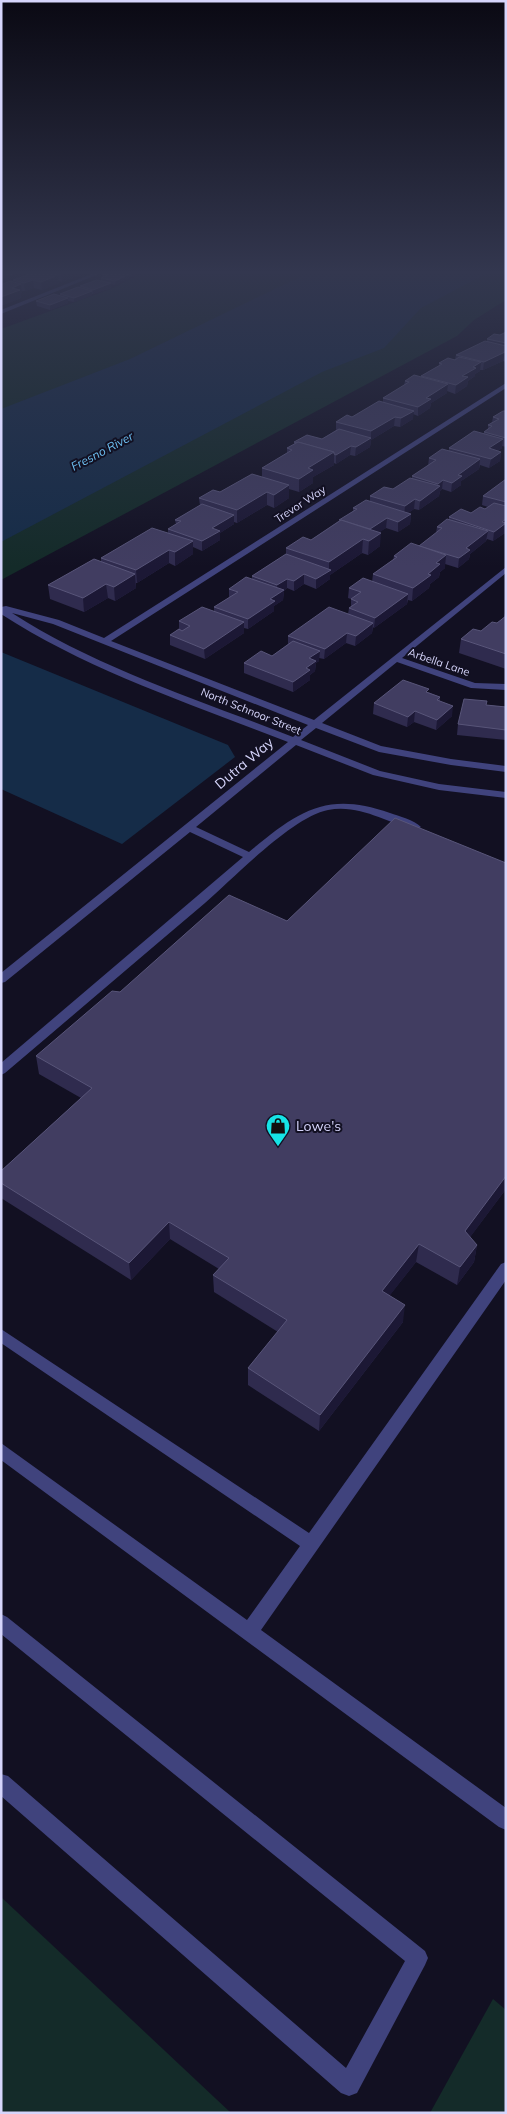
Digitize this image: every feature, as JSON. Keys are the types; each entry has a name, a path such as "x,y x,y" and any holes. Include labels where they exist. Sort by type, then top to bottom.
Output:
{"street":[{"name":"Trevor Way","path":"106,641 506,385"},
{"name":"Dutra Way","path":"1,980 506,569"},
{"name":"North Schnoor Street","path":"1,609 56,622 379,749 451,762 506,769"},
{"name":"North Schnoor Street","path":"1,609 38,634 131,677 293,742 377,773 439,787 506,795"},
{"name":"Arbella Lane","path":"395,658 474,686 506,687"},
{"path":"1,1070 251,857 307,815 325,808 369,810 424,830"},
{"path":"190,828 251,857"},
{"path":"249,1632 506,1268"},
{"path":"1,1335 311,1544"},
{"path":"1,1450 506,1820"},
{"path":"1,1623 418,1958 349,2085 1,1783"}],"green space":[{"path":"1,370 394,370 1,580"},
{"path":"1,1897 231,2113 1,2113"},
{"path":"493,1999 506,2010 506,2113 430,2113"}],"water":[{"name":"Fresno River","path":"103,370 328,370 1,542 1,409"},
{"path":"1,652 228,745 235,757 122,844 1,789"}],"building":[{"path":"432,370 473,370 462,376 468,377 456,385 421,376"},
{"path":"414,375 448,384 426,398 431,399 418,407 383,398 409,382 405,381"},
{"path":"379,401 414,411 401,418 395,417 371,431 336,422 347,415 352,417"},
{"path":"506,411 506,438 484,432 492,426 488,425 499,419 493,417"},
{"path":"339,429 371,438 356,447 351,446 336,455 334,452 294,442 307,435 322,439"},
{"path":"474,431 503,439 489,448 501,452 491,459 449,448"},
{"path":"298,442 334,452 308,468 313,470 299,479 262,468 292,450 287,448"},
{"path":"442,449 480,459 458,475 462,476 452,483 443,480 438,484 412,476 436,460 429,458"},
{"path":"252,474 289,485 274,495 267,492 237,510 199,498 213,490 220,492"},
{"path":"410,478 440,486 420,501 415,499 405,506 370,496 384,487 393,489"},
{"path":"506,479 506,502 483,496"},
{"path":"366,500 411,514 398,522 387,518 370,529 339,520 357,509 353,508"},
{"path":"494,503 506,506 506,519 502,522 506,523 494,532 449,517 461,509 471,513 480,507 485,509"},
{"path":"202,504 234,515 212,528 220,531 202,541 168,529 181,521 175,520"},
{"path":"447,519 488,531 466,548 470,550 459,558 419,546 442,528 437,527"},
{"path":"341,520 381,533 369,541 363,539 329,562 286,548 303,537 311,540"},
{"path":"152,528 193,541 175,552 169,550 136,570 101,558"},
{"path":"411,543 446,555 436,563 440,564 428,574 431,575 413,588 373,574 397,557 394,556"},
{"path":"286,554 331,570 316,579 304,574 294,581 287,579 277,585 252,576"},
{"path":"94,559 135,574 114,587 106,584 83,598 48,585"},
{"path":"246,577 284,590 270,599 275,601 248,619 214,607 238,592 229,589"},
{"path":"363,578 408,594 375,618 349,608 358,602 351,599 361,592 349,588"},
{"path":"202,607 244,622 204,649 170,635 179,629 182,631 190,626 179,621"},
{"path":"329,607 373,623 356,636 347,633 325,649 288,636"},
{"path":"506,616 506,654 461,639 473,629 481,631 492,622 497,623"},
{"path":"293,641 320,651 309,658 316,661 306,668 310,670 293,682 244,663 261,651 272,656"},
{"path":"403,680 429,689 426,692 440,697 437,700 453,706 437,720 415,711 408,717 374,703"},
{"path":"464,699 487,701 486,705 506,707 506,730 458,724"},
{"name":"Lowe's","path":"395,818 506,863 506,1176 465,1231 477,1245 460,1267 419,1244 382,1291 405,1305 320,1415 248,1368 287,1320 213,1275 229,1258 169,1222 129,1263 1,1183 1,1171 92,1088 36,1056 112,991 120,992 229,895 287,921"}],"place":[{"name":"Lowe's","path":"278,1147"}]}
